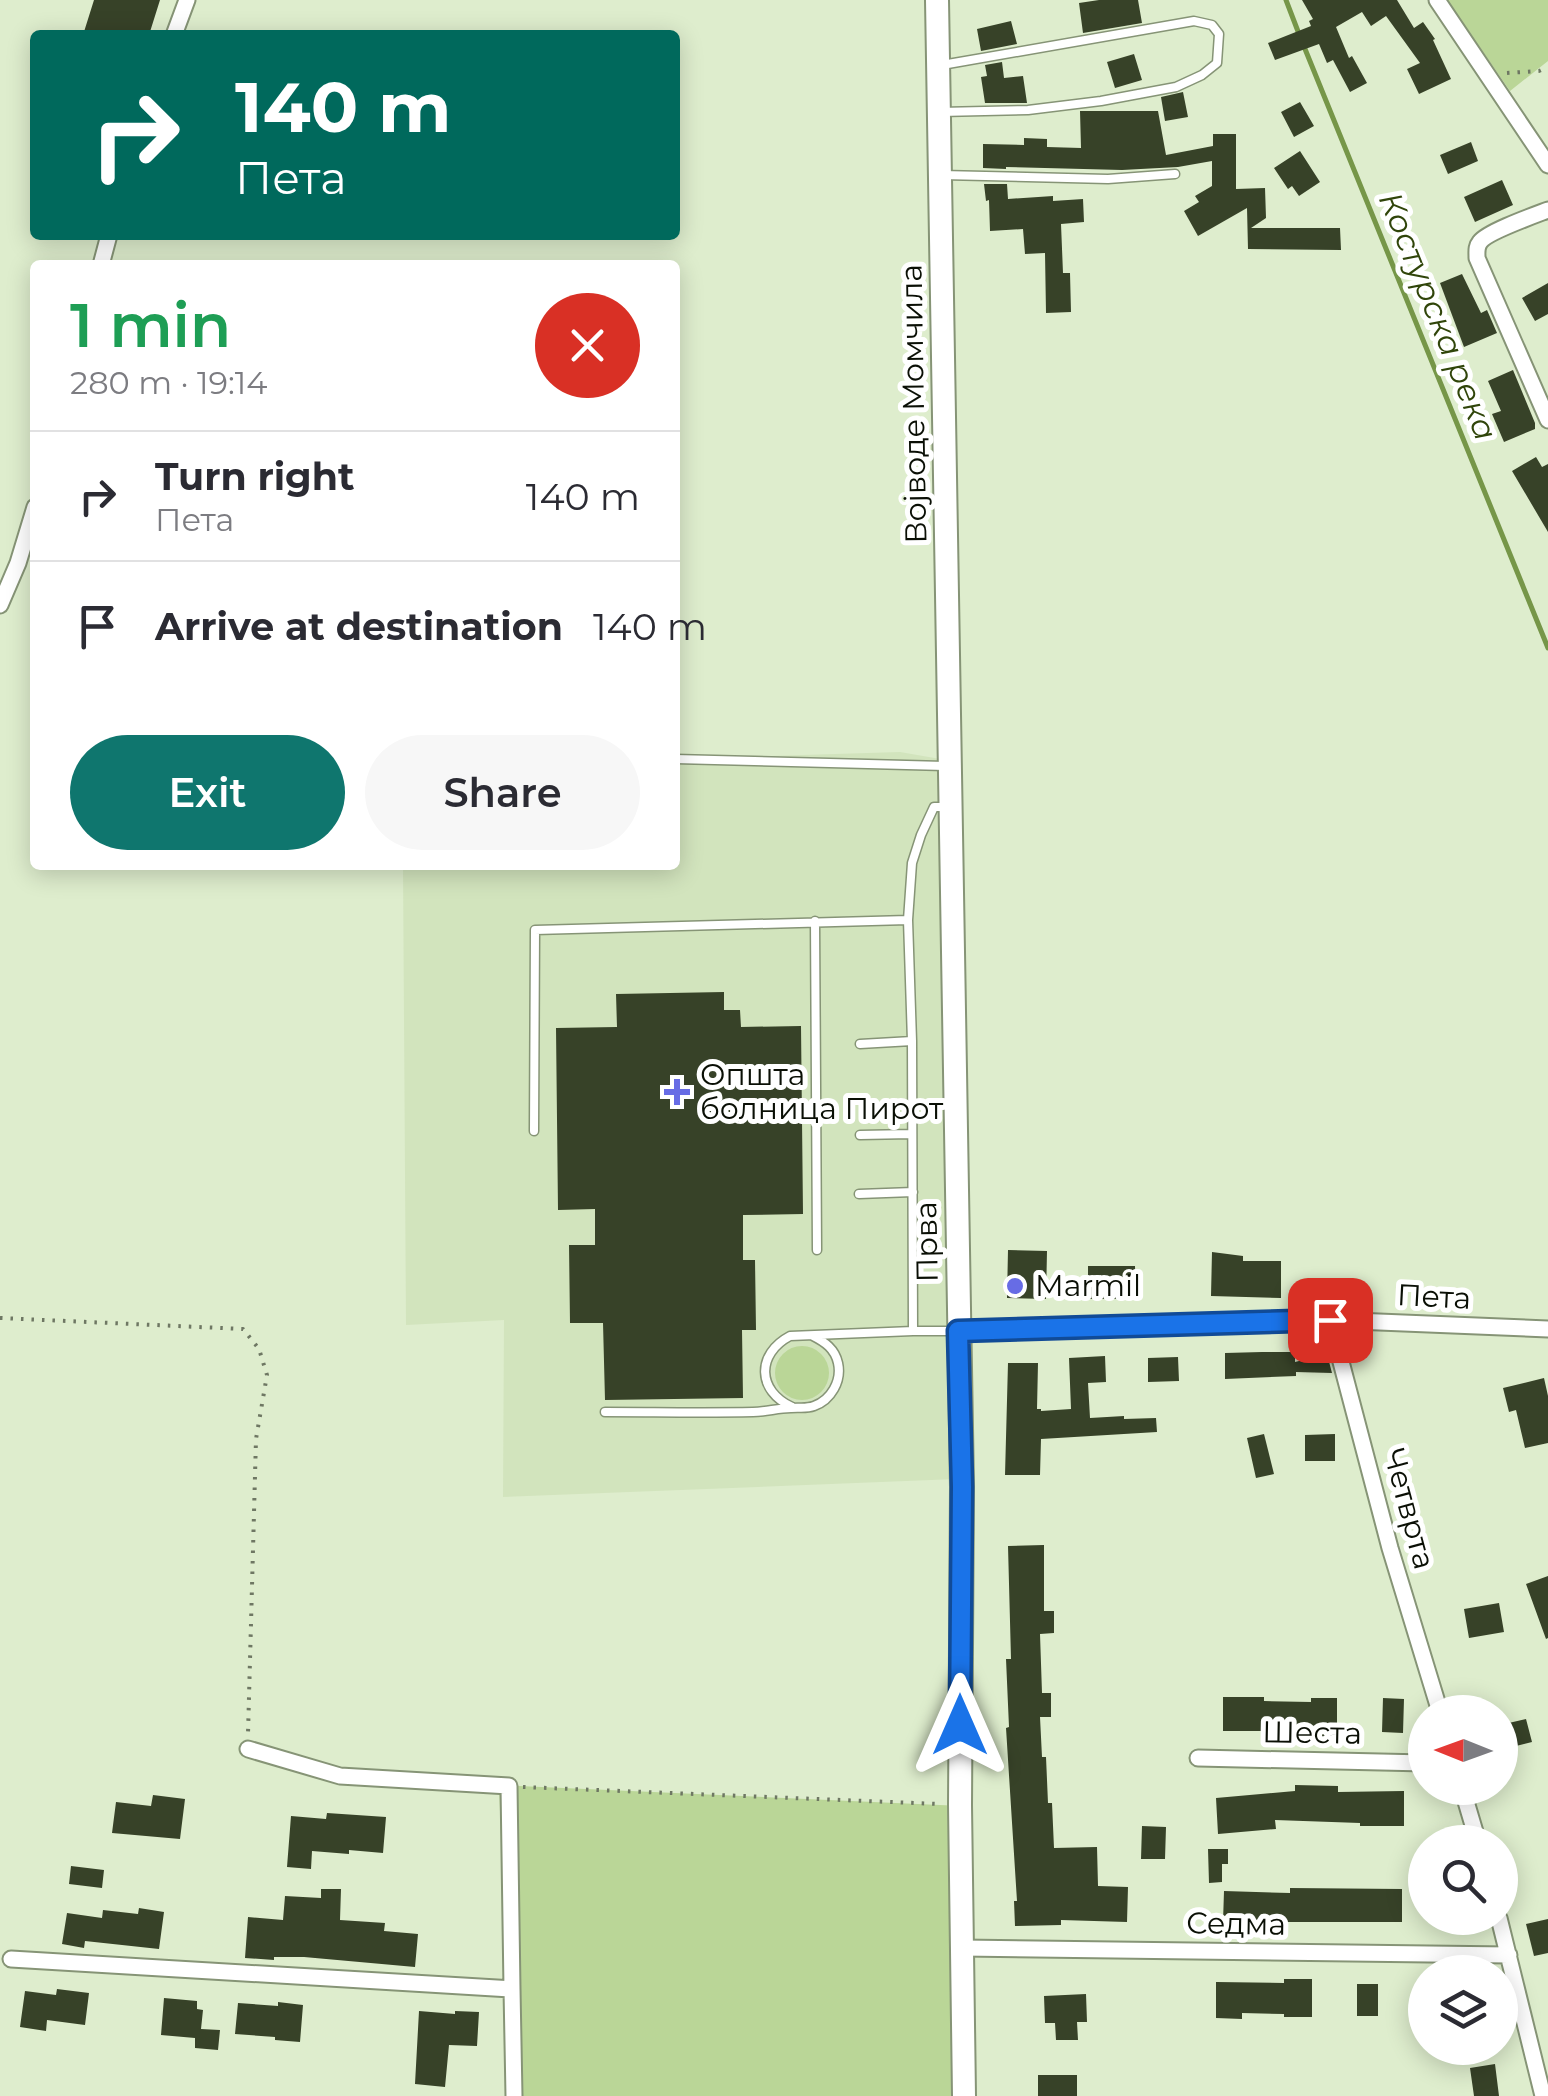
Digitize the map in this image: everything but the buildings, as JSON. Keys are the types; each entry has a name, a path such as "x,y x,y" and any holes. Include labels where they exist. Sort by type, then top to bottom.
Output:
{"main road":[{"name":"Војводе Момчила","path":"937,0 949,807"},
{"name":"Прва","path":"949,807 962,1487 960,1804 964,2096"}],"street":[{"path":"176,30 187,0"},
{"path":"1437,0 1548,165"},
{"path":"1548,210 1487,236 1477,250 1548,420"},
{"path":"0,605 30,523"},
{"name":"Пета","path":"958,1331 1330,1320 1548,1329"},
{"name":"Четврта","path":"1330,1320 1390,1548 1435,1695"},
{"path":"248,1749 340,1776 508,1786 514,2096"},
{"name":"Шеста","path":"1198,1758 1408,1763"},
{"path":"1504,1935 1509,1955"},
{"name":"Седма","path":"962,1948 1509,1955"},
{"path":"12,1959 512,1989"},
{"path":"1518,1992 1543,2096"}],"lane":[{"path":"937,66 1194,21 1212,25 1219,34 1217,63 1176,87 1028,110 940,112"},
{"path":"942,175 1108,179 1175,174"},
{"path":"680,759 948,766"},
{"path":"913,1330 908,920 916,849 934,807 949,807"},
{"path":"534,1131 535,930 908,920"},
{"path":"815,921 817,1250"},
{"path":"860,1044 912,1041"},
{"path":"860,1135 911,1134"},
{"path":"859,1194 913,1192"},
{"path":"792,1408 772,1394 765,1372 771,1350 790,1336 958,1331"},
{"path":"605,1412 755,1412 817,1406 828,1398 839,1376 833,1351 813,1336"}],"path":[{"path":"1488,72 1520,73 1548,67"},
{"path":"0,1318 243,1329 259,1349 266,1375 256,1438 248,1749"},
{"path":"508,1786 960,1804"}],"shaded area":[{"path":"1447,0 1548,0 1548,61 1510,91"},
{"name":"Општа болница Пирот","path":"900,752 946,760 956,1479 503,1497 504,1320 406,1325 403,870 680,870 680,759"},
{"path":"802,1346 821,1354 829,1373 821,1392 802,1400 783,1392 775,1373 783,1354"},
{"path":"499,1785 962,1806 969,2096 511,2096"}],"waterway":[{"name":"Костурска река","path":"1286,0 1299,34"},
{"name":"Костурска река","path":"1303,44 1548,648"}],"place":[{"name":"Општа болница Пирот","path":"677,1092"},
{"name":"Marmil","path":"1015,1286"}],"route":[{"path":"960,1725 962,1487 958,1331 1330,1320"}]}
